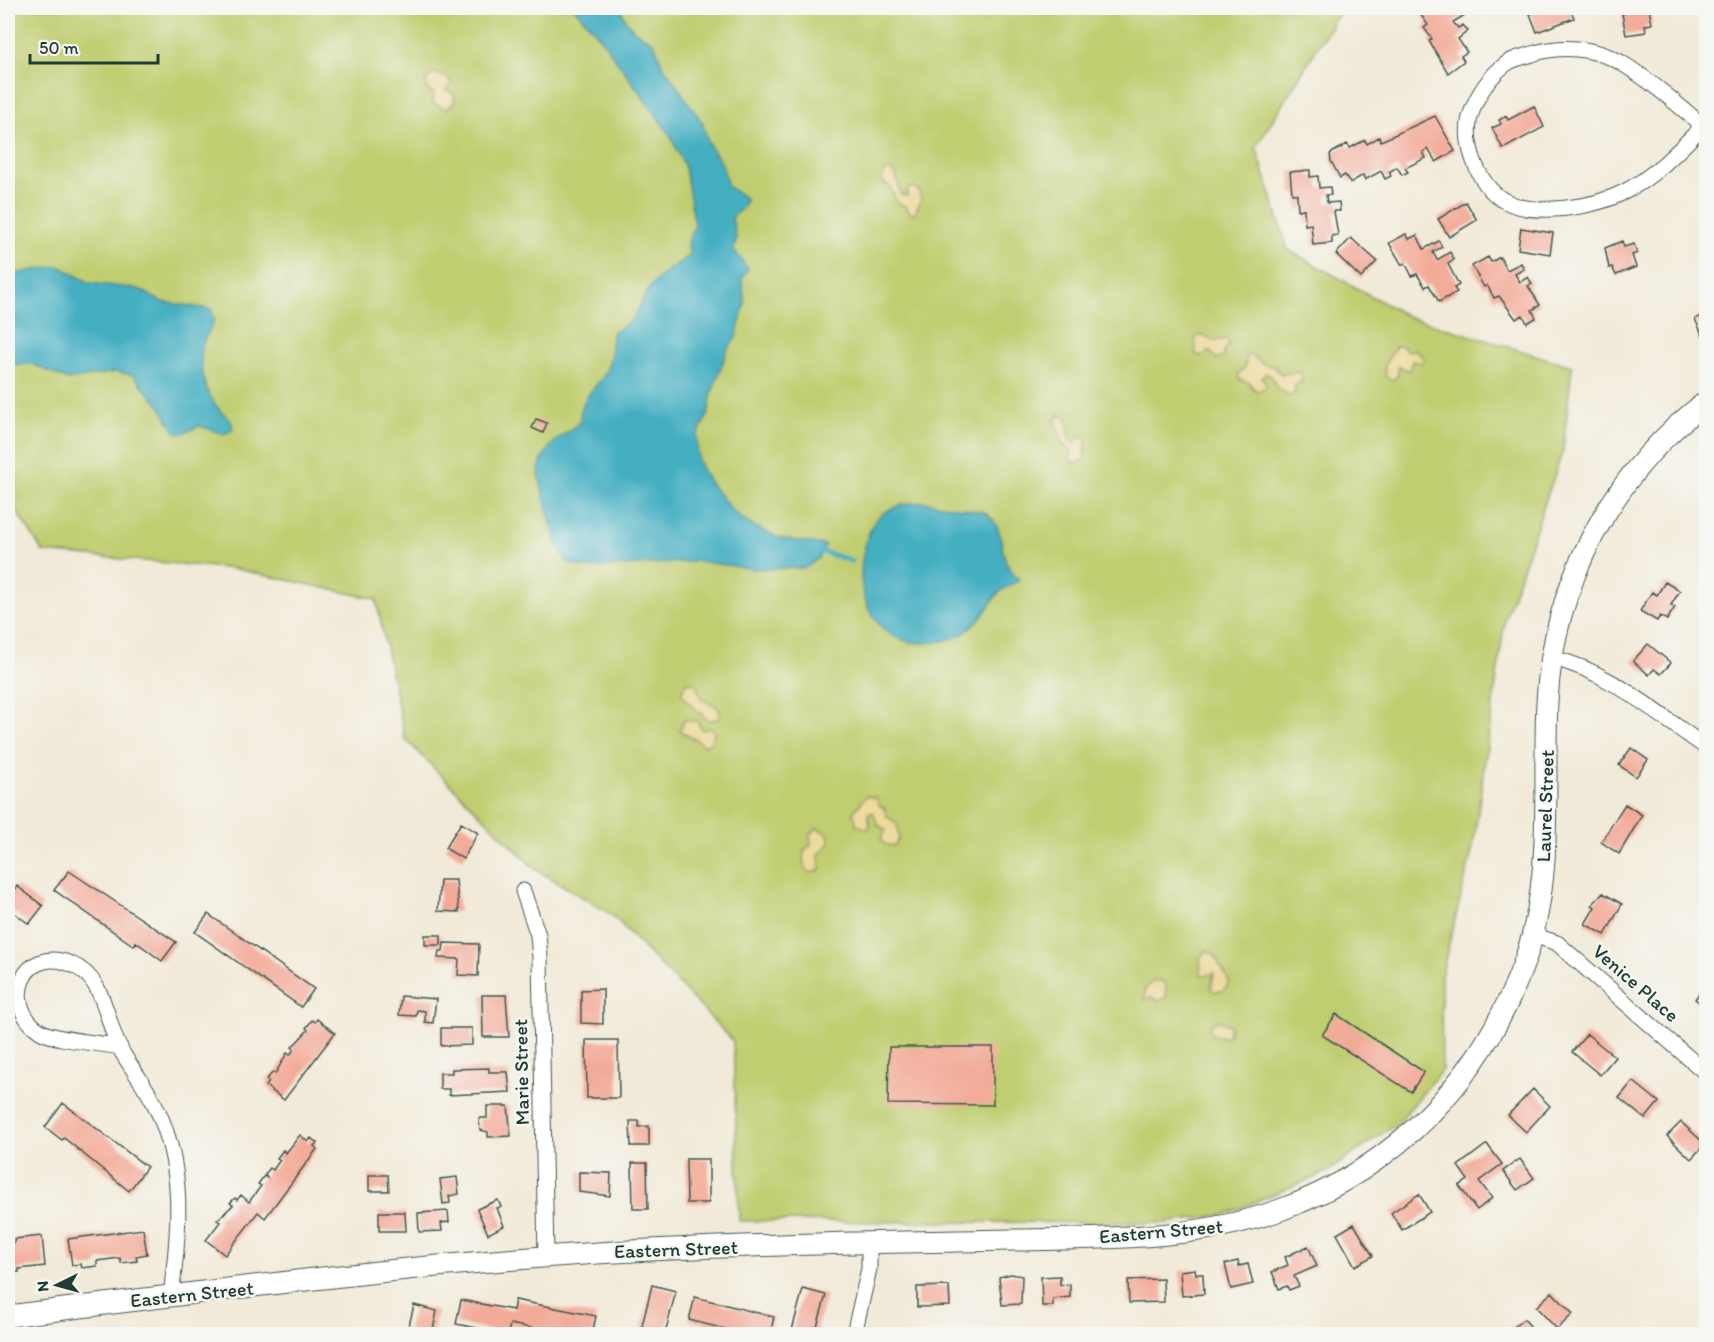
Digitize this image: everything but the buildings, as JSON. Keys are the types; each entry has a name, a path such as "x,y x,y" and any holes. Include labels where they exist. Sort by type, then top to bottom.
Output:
{"street":[{"path":"1565,47 1592,51 1619,62 1664,93 1705,127 1653,174 1626,192 1591,204 1559,209 1525,208 1503,200 1487,187 1476,167 1470,148 1470,113 1482,90 1498,72 1508,62 1565,47"},
{"name":"Laurel Street","path":"1339,1184 1383,1156 1448,1097 1482,1050 1499,1019 1533,936 1544,861 1548,698 1552,658 1567,597 1593,534 1617,494 1670,432 1707,402"},
{"path":"1552,658 1576,663 1599,675 1707,747"},
{"name":"Marie Street","path":"523,891 538,935 540,958 546,1255"},
{"name":"Venice Place","path":"1533,936 1557,943 1707,1073"},
{"path":"120,1047 66,1039 40,1031 25,1017 17,995 25,971 33,965 53,961 64,961 84,970 99,989 120,1047 155,1104 176,1166 179,1225 171,1296"},
{"name":"Eastern Street","path":"8,1316 546,1255 721,1246 1187,1233 1257,1218 1339,1184"},
{"path":"854,1335 869,1269 869,1243"}],"green space":[{"path":"8,8 1342,8 1256,147 1288,250 1409,317 1572,366 1563,450 1505,619 1473,847 1441,976 1442,1070 1399,1122 1327,1172 1224,1215 1164,1223 739,1221 733,1041 611,914 535,869 405,739 376,599 236,569 43,552 8,498"}],"sand":[{"path":"434,73 447,77 452,84 445,90 452,92 455,97 453,104 447,109 433,103 434,93 427,90 426,80"},
{"path":"890,170 896,175 901,195 907,196 907,190 913,187 919,190 921,200 915,213 910,213 905,206 898,204 890,187 882,181 884,172"},
{"path":"1201,335 1214,341 1227,339 1229,345 1224,350 1224,357 1217,359 1209,351 1202,356 1196,355 1195,339"},
{"path":"1396,346 1402,346 1408,351 1416,350 1424,359 1421,363 1412,361 1409,371 1399,366 1397,377 1392,380 1385,376 1385,364"},
{"path":"1251,355 1263,364 1275,367 1281,374 1301,372 1302,381 1294,386 1295,394 1290,396 1276,387 1273,378 1266,373 1262,377 1267,386 1257,392 1248,382 1240,380 1238,375 1245,367 1247,356"},
{"path":"1059,414 1067,419 1069,435 1073,443 1076,443 1080,435 1086,438 1085,458 1080,463 1070,461 1072,451 1062,444 1056,425"},
{"path":"687,682 696,683 701,699 718,707 720,713 718,719 708,720 687,701 681,692"},
{"path":"684,720 697,721 702,730 711,728 714,733 711,742 704,746 683,733 680,730"},
{"path":"866,796 876,798 880,806 885,809 886,816 897,824 899,839 894,846 884,844 881,839 886,830 878,825 873,812 868,813 870,826 868,829 857,825 853,813"},
{"path":"817,828 828,834 830,843 819,854 820,870 811,873 805,866 803,858 805,850 811,845 810,835"},
{"path":"1206,950 1215,955 1228,979 1229,983 1224,990 1216,992 1211,989 1214,973 1205,976 1201,974 1200,958"},
{"path":"1160,980 1166,985 1166,998 1159,1001 1151,997 1145,1000 1145,989 1152,982"},
{"path":"1219,1020 1230,1026 1228,1036 1211,1034 1210,1025"}],"water":[{"path":"574,8 620,8 627,23 654,43 662,64 702,122 709,145 722,164 728,187 747,199 732,217 736,239 734,250 748,269 742,279 745,303 736,338 728,349 712,392 708,415 697,436 698,461 709,482 731,509 749,524 779,538 825,545 819,558 805,568 753,569 698,561 591,568 572,564 560,550 541,486 539,470 541,461 555,442 580,422 581,411 587,396 602,379 609,364 613,331 634,317 656,280 690,256 689,241 695,227 685,168 670,135 599,36"},
{"path":"59,266 90,283 139,289 162,302 211,309 214,318 205,338 201,355 203,377 210,397 231,420 233,430 224,434 200,426 181,434 175,432 160,406 133,375 115,372 68,380 32,364 8,365 8,275"},
{"path":"925,502 983,512 990,517 998,528 1008,566 1019,580 999,593 979,620 964,633 945,641 924,643 907,641 892,635 880,626 871,614 865,599 861,567 869,533 878,518 894,507"}],"waterway":[{"path":"823,552 852,561"}]}
